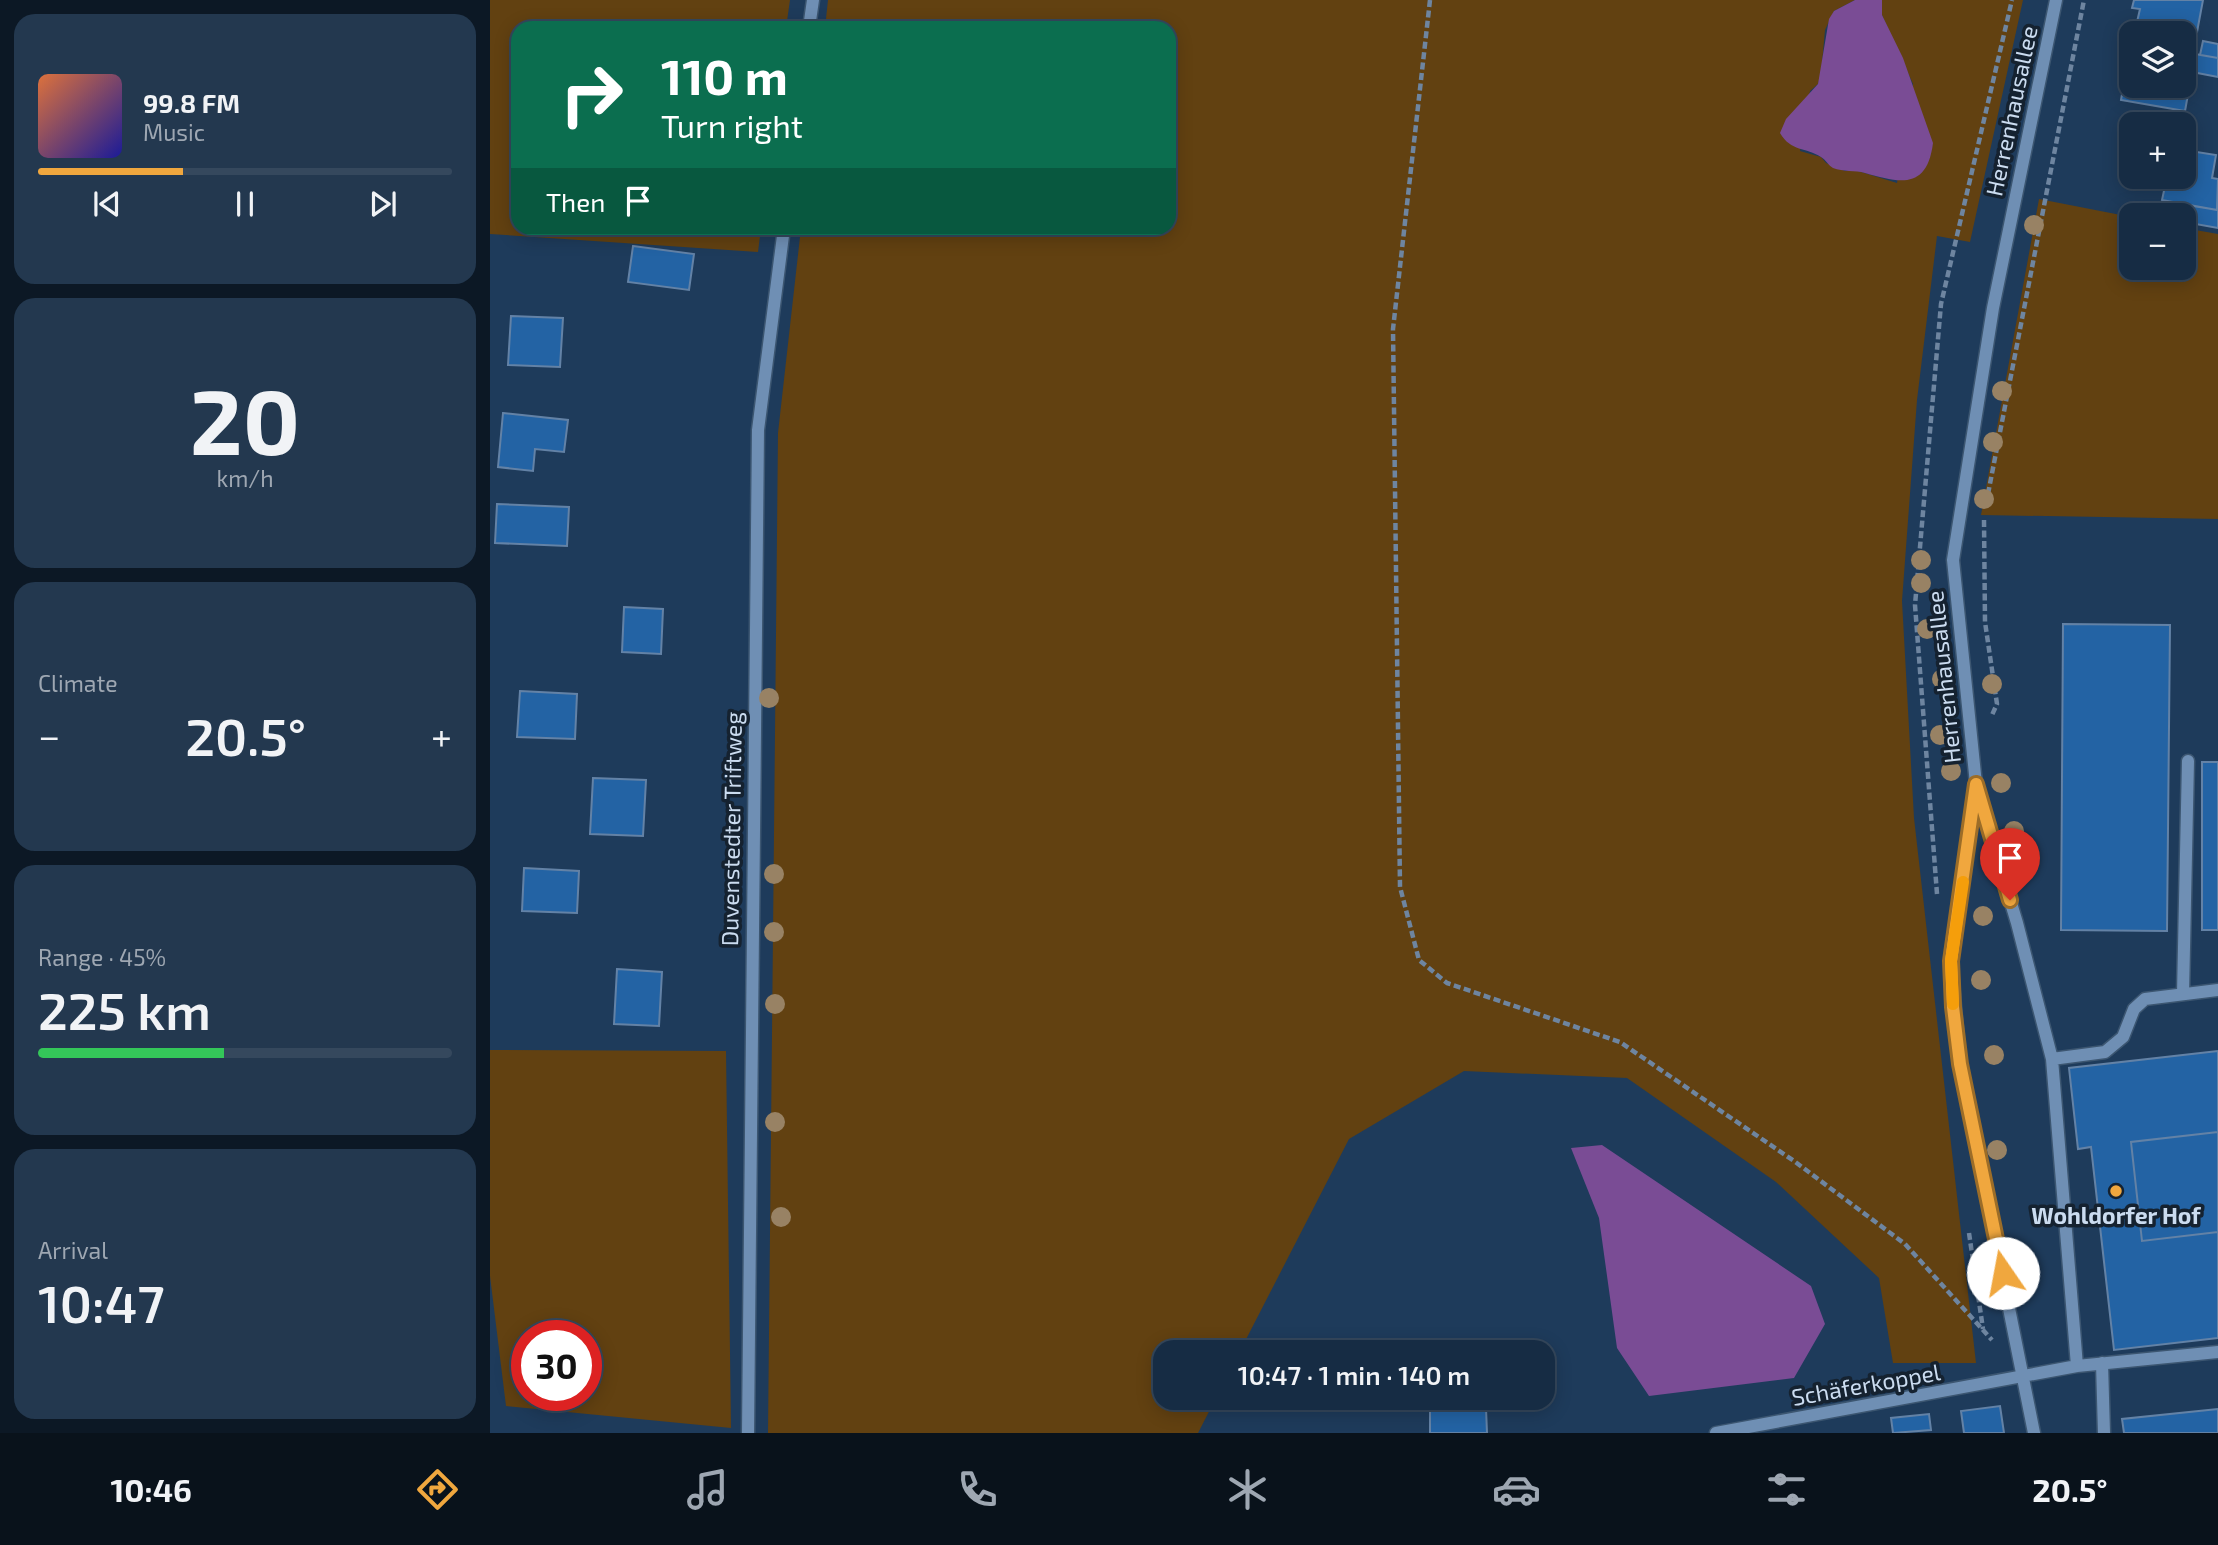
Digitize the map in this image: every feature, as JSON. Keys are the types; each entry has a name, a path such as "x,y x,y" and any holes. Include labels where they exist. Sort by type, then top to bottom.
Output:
{"street":[{"path":"810,21 813,0"},
{"name":"Herrenhausallee","path":"2034,1433 1960,1064 1953,1007 1951,961 1976,784 1956,615 1953,561 1993,308 2056,0"},
{"name":"Duvenstedter Triftweg","path":"748,1433 758,430 783,235"},
{"path":"2183,994 2188,761"},
{"path":"1976,784 2017,923 2052,1059 2077,1366"},
{"path":"2052,1059 2105,1052 2123,1037 2134,1009 2145,999 2218,990"},
{"name":"Schäferkoppel","path":"1716,1433 2024,1378 2077,1366 2218,1352"},
{"path":"2102,1363 2104,1433"}],"path":[{"path":"1430,0 1393,329 1400,887 1419,960 1447,983 1620,1042 1794,1161 1905,1244 1983,1329"},
{"path":"1986,504 2084,0"},
{"path":"1974,750 1997,704 1985,622 1984,517"}],"shaded area":[{"path":"490,0 790,0 787,21 511,21 511,235 760,235 758,252 490,234"},
{"path":"828,0 1855,0 1834,11 1825,30 1821,74 1818,84 1810,91 1800,151 1821,157 1826,163 1845,171 1858,171 1897,183 1913,84 1882,15 1882,0 2023,0 1970,242 1937,236 1917,400 1902,601 1914,818 1976,1363 1893,1363 1879,1278 1776,1182 1627,1078 1464,1071 1349,1139 1246,1340 1153,1340 1153,1410 1210,1410 1198,1433 768,1433 778,433 800,235 1176,235 1176,21 826,21"},
{"path":"1855,0 1882,0 1882,15 1903,58 1933,143 1925,169 1910,179 1890,179 1833,168 1821,157 1789,143 1780,133 1786,119 1818,84 1829,19 1834,11"},
{"path":"2039,199 2119,215 2119,280 2196,280 2196,230 2218,234 2218,519 1981,515"},
{"path":"490,1050 726,1051 731,1428 557,1411 602,1411 602,1320 511,1320 511,1406 506,1406 490,1276"},
{"path":"1602,1145 1811,1286 1825,1324 1794,1378 1649,1396 1617,1348 1599,1218 1571,1148"}],"building":[{"path":"2134,0 2203,0 2197,32 2196,21 2137,21 2140,9 2132,8"},
{"path":"2203,41 2218,44 2218,58 2200,55"},
{"path":"2196,54 2218,58 2218,77 2196,73"},
{"path":"2121,98 2187,98 2185,111"},
{"path":"2196,152 2216,155 2212,178 2218,179 2217,210 2196,206 2196,203 2162,200 2164,189 2196,189"},
{"path":"2196,206 2218,210 2218,228 2196,224"},
{"path":"633,246 694,254 689,290 628,282"},
{"path":"511,316 563,318 560,367 508,365"},
{"path":"503,413 568,420 564,452 535,449 533,471 498,467"},
{"path":"497,504 569,507 567,546 495,543"},
{"path":"624,607 663,609 661,654 622,652"},
{"path":"2063,624 2170,625 2167,931 2061,930"},
{"path":"520,691 577,694 575,739 517,737"},
{"path":"2202,762 2218,762 2218,930 2202,930"},
{"path":"593,778 646,780 643,836 590,834"},
{"path":"524,868 579,871 577,913 522,911"},
{"path":"617,969 662,972 659,1026 614,1024"},
{"name":"Wohldorfer Hof","path":"2218,1051 2218,1132 2131,1142 2142,1241 2218,1232 2218,1338 2114,1350 2091,1147 2078,1149 2069,1068"},
{"path":"2218,1132 2218,1232 2142,1241 2131,1142"},
{"path":"2000,1406 2004,1433 1964,1433 1961,1411"},
{"path":"2218,1409 2218,1433 2124,1433 2122,1419"},
{"path":"1430,1410 1486,1410 1487,1433 1430,1433"},
{"path":"1929,1414 1931,1430 1893,1433 1891,1418"}],"slow traffic":[{"path":"1953,1004 1951,961 1963,882"}],"place":[{"name":"Wohldorfer Hof","path":"2116,1191"}],"route":[{"path":"2003,1273 1960,1064 1953,1007 1951,961 1976,784 2010,900"}]}
